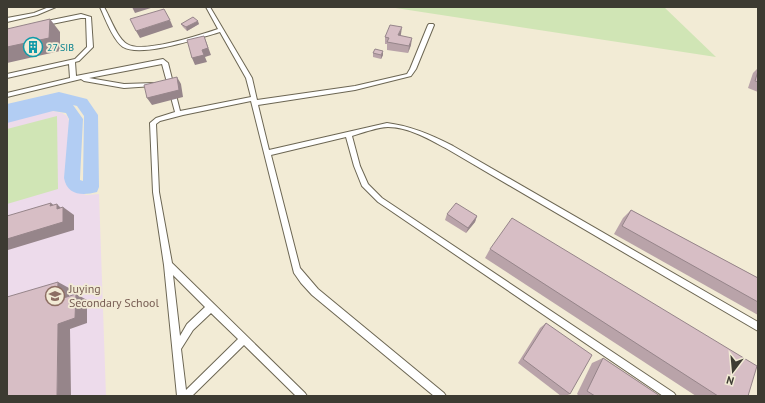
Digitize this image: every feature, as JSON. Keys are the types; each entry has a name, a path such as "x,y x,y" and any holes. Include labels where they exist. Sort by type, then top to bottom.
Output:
{"lane":[{"path":"7,20 36,14 54,7"},
{"path":"102,7 120,39 126,46 137,49 182,42 222,30"},
{"path":"208,7 249,78 297,270 315,292 441,396"},
{"path":"7,76 72,61 80,58 90,47 89,18 87,16 37,25"},
{"path":"182,396 168,265 156,192 153,123 156,120 178,114 254,100 355,88 409,75 414,69 430,25"},
{"path":"72,61 75,79"},
{"path":"7,95 159,61 166,63 169,81 178,114"},
{"path":"75,79 98,80 116,86 143,86 169,81"},
{"path":"267,153 387,125 401,126 421,133 458,152 758,326"},
{"path":"348,134 357,166 365,186 380,200 671,396"},
{"path":"168,265 302,396"},
{"path":"177,348 190,327 211,308"},
{"path":"186,396 244,339"}],"shaded area":[{"name":"Juying Secondary School","path":"52,111 62,113 67,116 69,121 68,181 72,189 86,195 99,194 106,396 7,396 7,121"}],"green space":[{"path":"389,7 664,7 716,57"},
{"path":"57,116 58,189 7,204 7,129"}],"building":[{"path":"164,9 170,20 136,31 130,19"},
{"path":"193,17 198,21 186,27 181,24"},
{"path":"50,19 49,38 7,47 7,29"},
{"path":"390,25 402,27 398,35 412,38 409,46 387,42 389,38 385,37"},
{"path":"204,36 208,48 202,50 204,55 192,58 187,40"},
{"path":"375,49 383,51 381,55 373,53"},
{"path":"758,71 758,82 755,81"},
{"path":"177,77 179,90 147,98 144,85"},
{"path":"51,203 50,206 57,204 57,209 63,207 63,222 7,239 7,216"},
{"path":"456,203 477,216 468,228 447,214"},
{"path":"631,210 758,278 758,302 622,226"},
{"path":"512,218 757,366 748,396 718,396 490,249"},
{"name":"Juying Secondary School","path":"58,282 57,300 76,294 75,318 58,324 57,396 7,396 7,297"},
{"path":"546,323 592,355 570,394 523,359"},
{"path":"603,358 660,396 595,396 587,391"}],"waterway":[{"path":"7,109 59,97 82,102 91,115 91,187 81,188 73,184 72,178 76,119 70,109 53,106 7,118"}],"place":[{"name":"27 SIB","path":"33,47"},
{"name":"Juying Secondary School","path":"55,296"}]}
